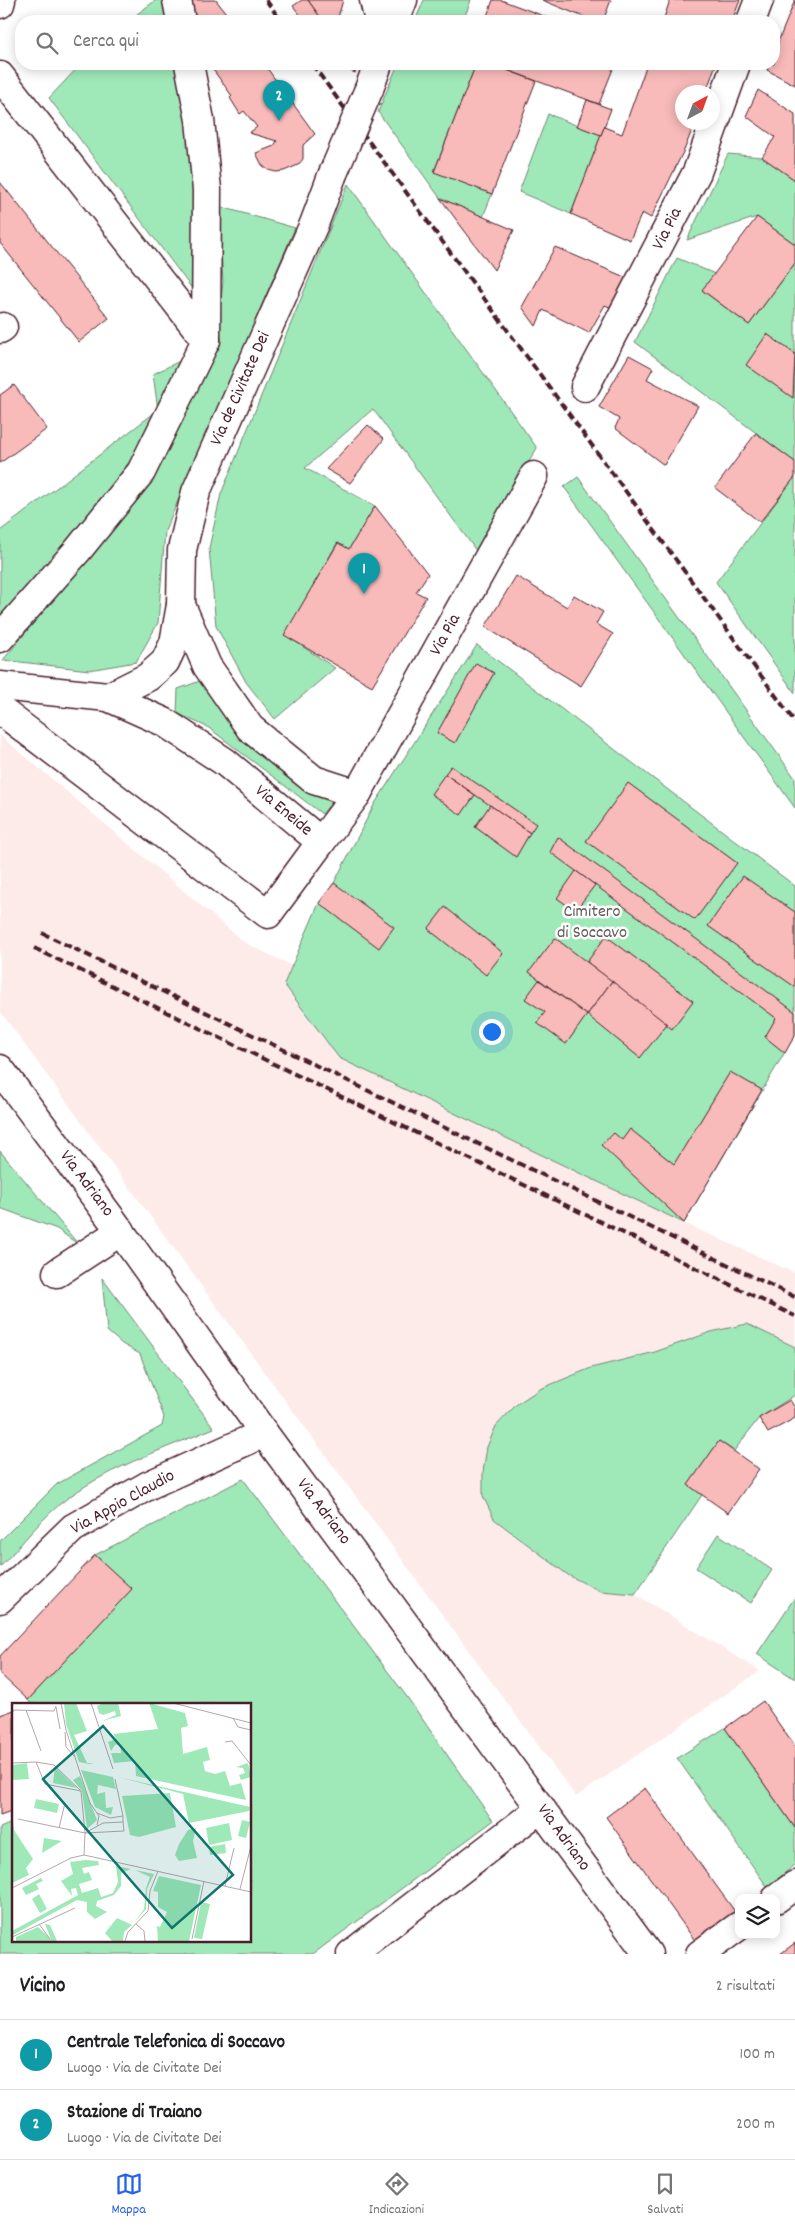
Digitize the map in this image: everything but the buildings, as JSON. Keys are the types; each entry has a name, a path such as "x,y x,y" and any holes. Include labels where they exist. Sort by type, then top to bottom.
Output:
{"street":[{"path":"0,4 1,0"},
{"path":"177,0 180,15"},
{"path":"374,0 378,15"},
{"path":"397,15 403,0"},
{"path":"753,15 759,0"},
{"path":"0,638 78,550 141,472 206,340 207,190 200,120 190,70"},
{"name":"Via de Civitate Dei","path":"108,697 148,678 165,662 174,643 181,605 182,550 196,492 310,232 376,70"},
{"name":"Via Pia","path":"585,387 697,172 734,70"},
{"path":"0,76 206,340"},
{"name":"Via Pia","path":"357,794 534,476"},
{"path":"181,605 207,666 250,728 314,780 357,794"},
{"name":"Via Eneide","path":"0,686 108,697 164,722 225,762 320,842 357,794"},
{"path":"0,710 268,914 320,842"},
{"name":"Via Adriano","path":"0,1068 121,1231 264,1433 648,1954"},
{"path":"57,1273 121,1231"},
{"name":"Via Appio Claudio","path":"0,1599 72,1528 149,1485 264,1433"},
{"path":"352,1954 542,1808"},
{"path":"780,1896 795,1885"},
{"path":"700,1954 735,1929"}],"shaded area":[{"path":"0,735 244,942 292,966 284,984 684,1223 795,1273 795,1347 747,1324 711,1332 655,1352 591,1368 540,1389 483,1496 494,1519 568,1575 600,1591 635,1594 760,1671 576,1797 0,1011"}],"green space":[{"path":"156,0 165,0 169,15 136,15"},
{"path":"424,0 471,0 465,15 418,15"},
{"path":"75,70 180,70 193,123 193,290 49,98"},
{"path":"396,70 474,70 434,171 492,194 483,217 440,198 378,112"},
{"path":"548,114 601,135 571,214 519,192"},
{"path":"728,154 762,157 795,180 795,244 757,217 687,240"},
{"path":"348,184 537,448 477,552 373,409 305,468 375,506 349,549 337,543 285,635 335,668 275,719 246,682 216,626 209,548 221,494"},
{"path":"218,206 295,228 165,531 158,623 136,662 89,670 3,660 151,481 216,344 223,282"},
{"path":"677,258 715,274 703,291 749,325 795,263 795,462 635,342"},
{"path":"186,358 153,430 72,539 0,621 0,531 158,410 153,374"},
{"path":"578,477 795,778 795,808 564,487"},
{"path":"795,477 795,693 716,582"},
{"name":"Cimitero di Soccavo","path":"477,645 795,886 795,1035 684,1223 339,1058 284,984 319,903 334,883 374,805"},
{"path":"200,681 224,712 332,802 322,814 209,728 177,713 178,689"},
{"path":"0,1151 79,1245 57,1229 0,1208"},
{"path":"102,1278 214,1428 121,1467 69,1497 33,1530 0,1567 0,1541 57,1484 162,1426 164,1417 140,1354 122,1344 107,1331"},
{"path":"747,1324 795,1347 795,1395 759,1418 734,1451 719,1441 689,1485 702,1495 635,1594 600,1591 568,1575 494,1519 483,1496 483,1472 487,1447 496,1426 517,1404 540,1389 591,1368 655,1352 711,1332"},
{"path":"243,1479 407,1697 493,1821 313,1954 0,1954 0,1828 12,1823 12,1942 251,1942 251,1703 30,1703 28,1700 131,1589 95,1555"},
{"path":"718,1534 772,1570 751,1603 696,1568"},
{"path":"795,1597 795,1679 757,1654"},
{"path":"725,1728 795,1828 795,1864 768,1888 677,1758"}],"railway":[{"path":"266,0 277,15"},
{"path":"316,70 795,722"},
{"path":"42,933 795,1297"},
{"path":"34,948 795,1316"}],"place":[{"name":"Stazione di Traiano","path":"279,121"},
{"name":"Centrale Telefonica di Soccavo","path":"364,594"}]}
